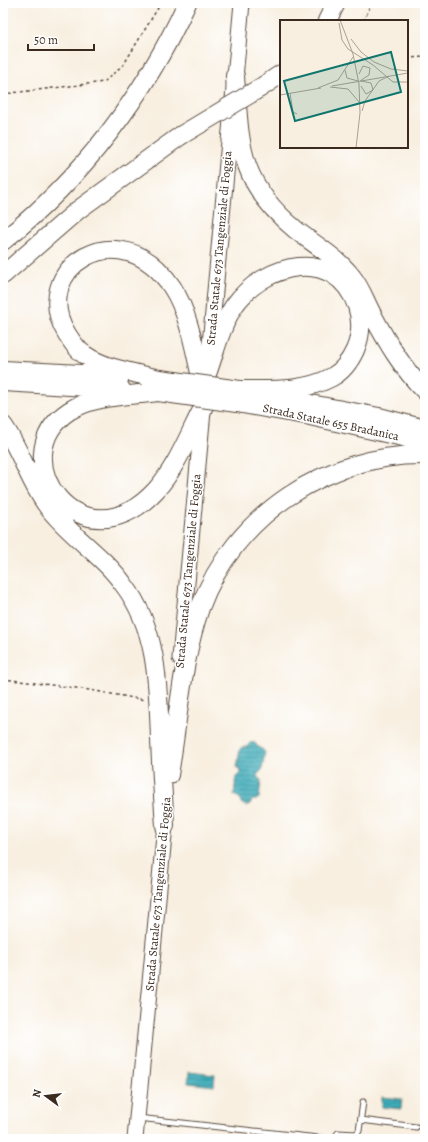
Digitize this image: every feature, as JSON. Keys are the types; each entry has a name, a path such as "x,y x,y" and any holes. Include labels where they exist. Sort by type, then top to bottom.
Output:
{"highway":[{"path":"3,241 58,192 112,129 150,72 187,3"},
{"path":"328,20 336,3"},
{"path":"3,275 78,210 180,136 280,75"},
{"path":"235,76 241,148 255,185 283,219 348,272 359,287 392,350 406,370 425,391"},
{"path":"97,251 126,251 145,259 162,274 175,291 185,313 204,400 167,475 156,490 139,505 120,515 97,519 78,514 61,504 48,486 42,466 44,443 55,424 70,410 89,402 159,386 96,361 80,351 66,333 59,316 59,294 65,277 82,259 97,251"},
{"path":"3,370 159,386 239,397 304,387 327,380 344,367 356,348 360,329 355,301 342,282 327,272 300,266 278,271 260,281 246,292 229,314 207,374"},
{"path":"3,382 159,386"},
{"name":"Strada Statale 655 Bradanica","path":"239,397 356,412 425,429"},
{"name":"Strada Statale 655 Bradanica","path":"239,397 425,442"},
{"path":"3,425 15,443 38,491 49,508 106,563 131,595 141,615 151,641 156,668 164,826"},
{"path":"169,775 188,653 195,623 209,588 234,547 255,523 270,510 315,481 361,463 394,456 425,455"}],"main road":[{"name":"Strada Statale 673 Tangenziale di Foggia","path":"135,1139 242,3"}],"lane":[{"path":"334,1139 338,1133 356,1134 359,1131 363,1102"},
{"path":"137,1118 327,1139"},
{"path":"361,1120 416,1127"}],"path":[{"path":"3,94 104,82 124,64 161,3"},
{"path":"364,20 371,3"},
{"path":"408,58 425,57"},
{"path":"3,679 118,694 158,703"}],"water":[{"path":"251,742 255,743 265,752 262,770 257,775 261,780 259,798 252,800 250,804 246,806 241,803 240,798 234,795 236,777 241,773 240,769 237,768 240,749 242,747 247,747"},
{"path":"189,1072 215,1075 214,1086 188,1083"},
{"path":"382,1097 402,1099 401,1109 382,1107"}]}
